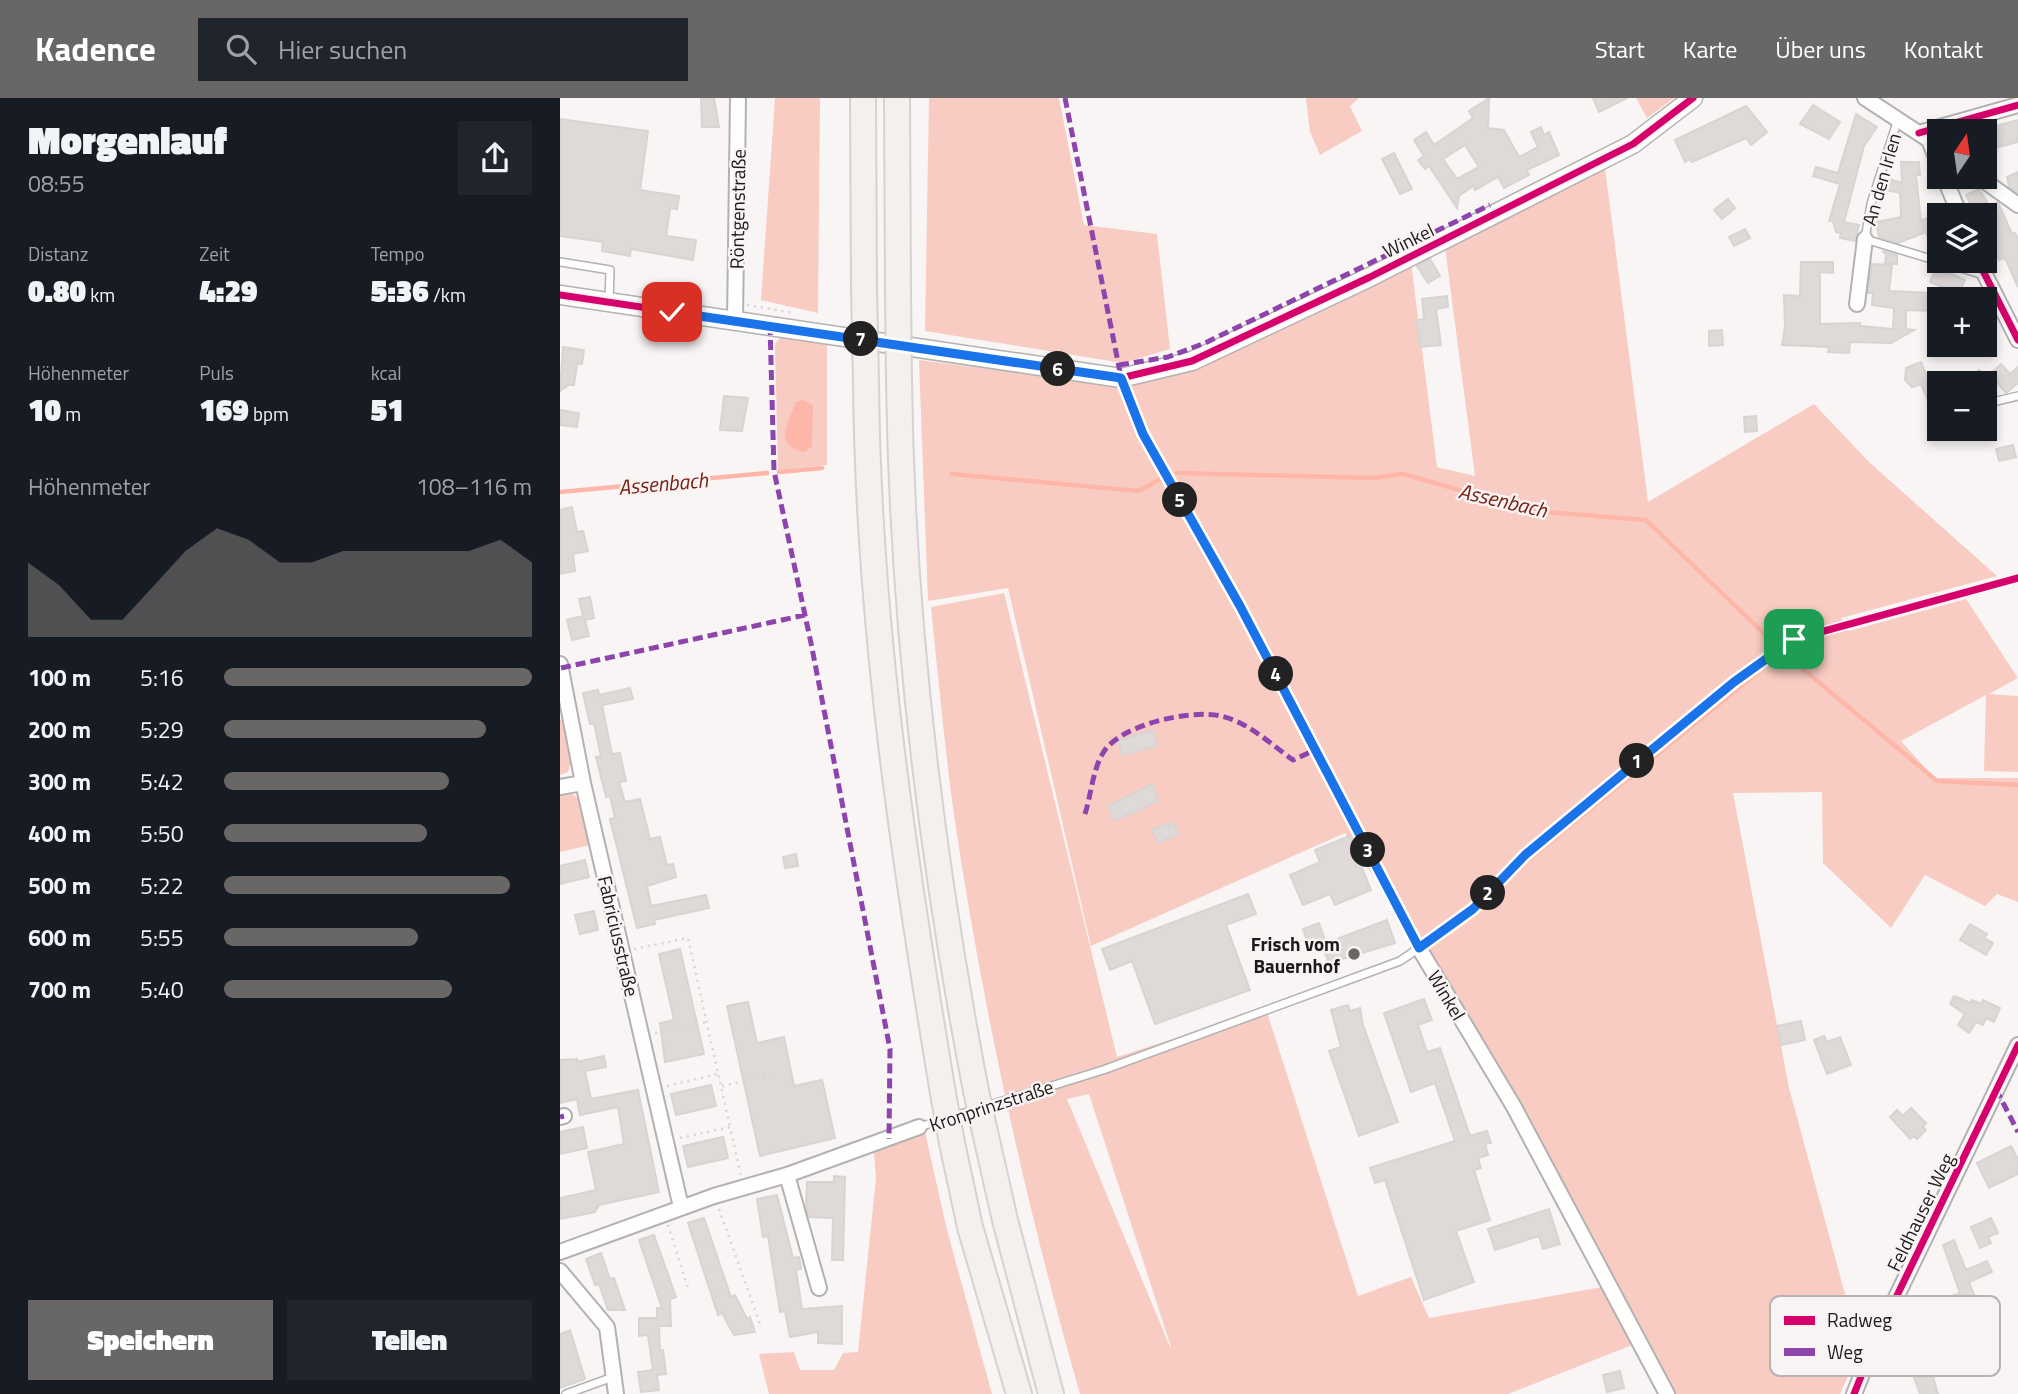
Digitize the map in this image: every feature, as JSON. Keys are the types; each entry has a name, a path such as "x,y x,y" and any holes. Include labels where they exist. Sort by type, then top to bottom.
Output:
{"highway":[{"path":"863,98 867,481 882,684 952,1143 970,1227 1018,1394"},
{"path":"897,98 901,480 915,679 960,1006 976,1091 1004,1220 1051,1394"}],"street":[{"name":"Röntgenstraße","path":"736,321 738,98"},
{"name":"Winkel","path":"1121,378 1192,361 1370,277 1633,144 1693,98"},
{"path":"1865,98 1927,139"},
{"path":"1982,119 2018,105"},
{"path":"1996,189 2018,205"},
{"path":"1857,304 1865,239"},
{"path":"1984,275 2018,340"},
{"path":"560,295 1121,378"},
{"name":"Fabriciusstraße","path":"560,664 583,783 624,951 681,1208"},
{"path":"560,787 583,783"},
{"name":"Winkel","path":"1419,948 1514,1107 1667,1394"},
{"name":"Feldhauser Weg","path":"1897,1296 2018,1045"},
{"name":"Kronprinzstraße","path":"560,1252 664,1213 744,1186 787,1175 919,1127"},
{"path":"787,1175 819,1288"},
{"path":"560,1271 607,1328 616,1394"},
{"name":"Feldhauser Weg","path":"1854,1394 1861,1376"}],"lane":[{"name":"An den Irlen","path":"1898,119 1871,204 1865,239 1984,275"},
{"path":"560,262 610,270 609,303"},
{"name":"Winkel","path":"1121,378 1143,434 1240,606 1419,948"},
{"path":"1997,401 2018,396"},
{"name":"Kronprinzstraße","path":"919,1127 1103,1070 1400,961 1419,948"},
{"path":"566,1394 613,1377"}],"path":[{"path":"624,951 688,938 744,1186"},
{"path":"641,1036 706,1022"},
{"path":"653,1089 718,1074"},
{"path":"721,1087 773,1075"},
{"path":"665,1141 730,1127"},
{"path":"714,1196 760,1324"},
{"path":"664,1213 688,1288"}],"shaded area":[{"path":"775,98 820,98 818,313 761,300"},
{"path":"929,98 1059,98 1084,225 1157,234 1170,349 1123,363 925,331"},
{"path":"1306,98 1359,98 1350,106 1362,131 1320,155 1310,132"},
{"path":"1636,98 1674,98 1647,118"},
{"path":"1605,168 1648,502 1814,404 1869,462 1997,576 1841,618 1849,631 1966,599 2018,678 1989,694 2018,696 2018,772 1984,771 1986,695 1901,741 1934,778 2018,778 2018,902 1997,894 1985,906 1925,875 1891,928 1823,863 1822,792 1733,793 1789,1088 1846,1296 1770,1296 1770,1376 1848,1376 1840,1394 1673,1394 1645,1340 1508,1394 1080,1394 1023,1176 991,1030 953,808 931,607 1004,593 1117,1057 1266,1009 1358,1296 1411,1277 1429,1318 1602,1287 1429,961 1345,833 1091,946 1008,588 928,601 919,360 1123,387 1411,263 1437,467 1475,476 1445,247","holes":["1089,1094 1170,1347 1067,1099"]},
{"path":"780,338 827,344 827,465 778,470 775,344"},
{"path":"803,400 813,405 812,447 804,452 789,445 785,433 796,402"},
{"path":"560,719 563,720 572,758 568,772 560,775"},
{"path":"570,792 580,800 590,845 560,852 560,794"},
{"path":"925,1132 947,1230 992,1394 769,1394 759,1354 794,1352 800,1370 834,1370 843,1353 858,1352 876,1178 874,1153"}],"building":[{"path":"701,98 714,98 719,127 702,127"},
{"path":"1489,98 1488,128 1504,130 1519,157 1538,147 1531,132 1541,127 1544,135 1549,132 1559,155 1527,170 1529,175 1504,188 1498,177 1475,190 1473,186 1459,196 1457,208 1429,166 1425,169 1418,160 1424,156 1414,140 1426,132 1434,145 1473,118 1469,111","holes":["1465,145 1479,167 1457,179 1443,159"]},
{"path":"1593,98 1627,98 1599,112"},
{"path":"1813,105 1840,122 1829,139 1800,124"},
{"path":"1746,106 1767,132 1751,145 1746,138 1692,162 1690,159 1685,162 1675,140"},
{"path":"1856,114 1877,127 1864,146 1844,222 1859,225 1855,241 1840,238 1841,233 1836,232 1833,221 1829,221 1840,184 1813,176 1816,167 1838,173"},
{"path":"560,119 648,131 640,190 679,196 677,209 670,208 666,236 696,240 693,260 631,249 630,256 602,251 603,242 560,236"},
{"path":"2018,120 2018,142 1997,148 1997,126"},
{"path":"1394,153 1412,189 1400,194 1382,159"},
{"path":"1901,162 1919,162 1920,175 1916,175 1921,221 1927,218 1927,234 1926,232 1898,243 1879,237 1876,222 1901,217 1900,193 1882,189 1886,178 1902,183"},
{"path":"2018,172 2018,193 2009,187 2007,177"},
{"path":"1979,189 1988,203 1970,203 1966,195"},
{"path":"1728,199 1735,208 1722,219 1714,210"},
{"path":"1998,202 2012,234 2015,233 2018,239 2018,287 2005,258 1999,260 1997,255 1996,203"},
{"path":"1745,229 1750,238 1734,246 1729,237"},
{"path":"1882,251 1897,255 1897,264 1885,263 1886,254"},
{"path":"1430,259 1440,276 1428,283 1417,266"},
{"path":"1801,262 1833,262 1833,273 1820,272 1820,324 1860,323 1860,326 1893,329 1894,308 1872,305 1873,293 1868,293 1872,264 1892,265 1889,291 1927,293 1927,311 1906,310 1906,329 1914,330 1891,343 1850,342 1849,353 1828,352 1829,347 1782,345 1785,327 1784,295 1800,296"},
{"path":"1934,273 1949,273 1965,280 1962,287 1942,287 1930,282"},
{"path":"1447,296 1448,307 1436,309 1441,345 1420,347 1417,320 1424,319 1422,299"},
{"path":"1722,330 1723,345 1709,346 1709,331"},
{"path":"563,347 584,350 582,364 577,364 574,385 560,391"},
{"path":"1921,362 1927,377 1927,398 1921,384 1912,387 1905,380 1906,368"},
{"path":"2001,364 2010,374 2018,367 2018,383 2006,393 1997,382 1997,371 1993,371"},
{"path":"724,396 748,398 742,431 720,430"},
{"path":"560,410 579,413 577,427 560,425"},
{"path":"1756,416 1757,431 1745,432 1744,417"},
{"path":"2013,445 2016,457 1999,461 1996,449"},
{"path":"572,507 577,532 583,531 588,551 573,554 575,571 560,574 560,510"},
{"path":"590,597 594,618 585,620 589,636 572,640 567,620 583,616 579,599"},
{"path":"630,688 633,699 602,705 612,754 620,753 626,781 619,782 625,802 640,799 650,839 660,837 667,865 673,864 676,877 647,886 651,906 706,895 709,908 654,920 655,924 637,928 610,819 615,818 610,796 606,797 596,757 601,756 594,723 590,724 583,693 598,690 599,695"},
{"path":"1153,730 1157,746 1122,755 1118,740"},
{"path":"1153,784 1158,801 1114,821 1108,806"},
{"path":"1168,823 1169,826 1174,824 1178,834 1158,843 1152,830"},
{"path":"1349,836 1371,890 1335,905 1330,894 1303,905 1290,875 1320,862 1315,850"},
{"path":"796,854 798,866 785,868 783,857"},
{"path":"585,860 589,877 560,884 560,866"},
{"path":"1248,894 1256,914 1226,925 1250,990 1155,1024 1132,961 1110,970 1102,949"},
{"path":"594,911 598,930 580,934 575,915"},
{"path":"1387,920 1395,943 1329,963 1322,945 1310,949 1303,929 1319,923 1326,943"},
{"path":"1970,924 1987,934 1984,938 1993,943 1986,955 1960,940"},
{"path":"680,949 704,1054 665,1062 660,1023 674,1020 659,954"},
{"path":"1954,996 1971,1003 1972,1000 1981,1004 1983,1000 2000,1008 1994,1022 1986,1018 1983,1025 1976,1022 1969,1033 1958,1025 1965,1014 1950,1004"},
{"path":"1424,999 1432,1020 1418,1025 1427,1052 1440,1048 1470,1136 1487,1131 1491,1143 1485,1144 1488,1155 1478,1158 1481,1168 1474,1170 1490,1220 1456,1231 1474,1282 1424,1300 1385,1180 1375,1183 1370,1168 1455,1141 1435,1083 1411,1092 1384,1013"},
{"path":"748,1002 757,1043 784,1037 794,1086 822,1080 835,1138 760,1156 727,1006"},
{"path":"1348,1005 1350,1011 1360,1008 1363,1025 1398,1122 1359,1136 1329,1051 1341,1047 1331,1010"},
{"path":"1801,1021 1805,1040 1781,1045 1777,1026"},
{"path":"1824,1036 1827,1042 1840,1037 1851,1065 1827,1074 1814,1040"},
{"path":"604,1056 606,1067 585,1071 591,1099 638,1090 659,1192 599,1205 595,1212 560,1219 560,1198 596,1190 588,1152 624,1144 618,1107 580,1115 577,1099 560,1103 560,1060 577,1059 577,1062"},
{"path":"711,1085 716,1106 676,1115 671,1094"},
{"path":"1911,1108 1926,1123 1923,1127 1926,1130 1917,1139 1914,1136 1910,1139 1890,1117 1897,1110 1903,1116"},
{"path":"583,1127 587,1148 560,1154 560,1132"},
{"path":"723,1137 728,1158 688,1167 683,1146"},
{"path":"2011,1146 2018,1159 2018,1174 1989,1188 1977,1163"},
{"path":"834,1176 845,1177 843,1260 832,1260 833,1218 809,1217 806,1208 807,1182 834,1182"},
{"path":"777,1195 793,1258 799,1257 801,1269 796,1270 802,1309 842,1306 842,1344 818,1343 818,1332 790,1337 785,1311 780,1312 768,1236 763,1237 757,1199"},
{"path":"1549,1209 1560,1244 1543,1249 1539,1236 1495,1250 1488,1229"},
{"path":"704,1218 731,1297 735,1295 747,1319 750,1317 755,1332 734,1335 722,1313 718,1315 688,1223"},
{"path":"1991,1218 1998,1233 1988,1237 1991,1243 1980,1248 1971,1227"},
{"path":"654,1235 676,1297 670,1299 671,1326 659,1326 660,1351 663,1350 666,1374 657,1375 659,1390 641,1392 638,1372 653,1370 648,1335 639,1336 639,1318 657,1318 657,1308 662,1308 639,1240"},
{"path":"1954,1240 1966,1270 1987,1261 1992,1272 1969,1282 1975,1296 1952,1296 1960,1293 1943,1245"},
{"path":"601,1253 610,1279 614,1278 625,1310 608,1310 599,1284 595,1285 586,1259"},
{"path":"570,1330 585,1379 560,1388 560,1334"},
{"path":"1620,1371 1624,1388 1607,1392 1603,1375"},
{"path":"1913,1376 1933,1376 1938,1394 1920,1394"}],"waterway":[{"name":"Assenbach","path":"779,472 822,468"},
{"name":"Assenbach","path":"560,492 767,473"},
{"name":"Assenbach","path":"1177,473 1373,478 1403,474 1533,511 1646,520 1778,647"},
{"name":"Assenbach","path":"952,474 1138,491 1161,479"},
{"name":"Assenbach","path":"1786,655 1937,781 2018,785"},
{"path":"1432,945 1484,904 1524,863 1763,668"}],"marked path":[{"path":"1065,98 1120,372"},
{"path":"1119,365 1168,357 1205,343 1490,205"},
{"path":"770,325 774,471 811,643 890,1049 889,1139"},
{"path":"561,668 805,615"},
{"path":"1085,814 1094,774 1103,753 1124,734 1156,721 1192,715 1221,716 1250,729 1293,760 1315,750"},
{"path":"1996,1089 2018,1132"},
{"path":"560,1117 564,1116"}],"cycle path":[{"path":"560,295 1121,378 1192,361 1370,277 1633,144 1693,98"},
{"path":"1919,133 2018,105"},
{"path":"1984,273 2018,340"},
{"path":"1419,948 1473,909 1525,855 1643,757 1734,683 1795,639 2018,578"},
{"path":"1897,1296 2018,1045"},
{"path":"1854,1394 1861,1376"}],"place":[{"name":"Frisch vom Bauernhof","path":"1354,954"}],"route":[{"path":"672,312 1121,378 1143,434 1240,606 1419,948 1473,909 1525,855 1734,682 1794,639"}]}
